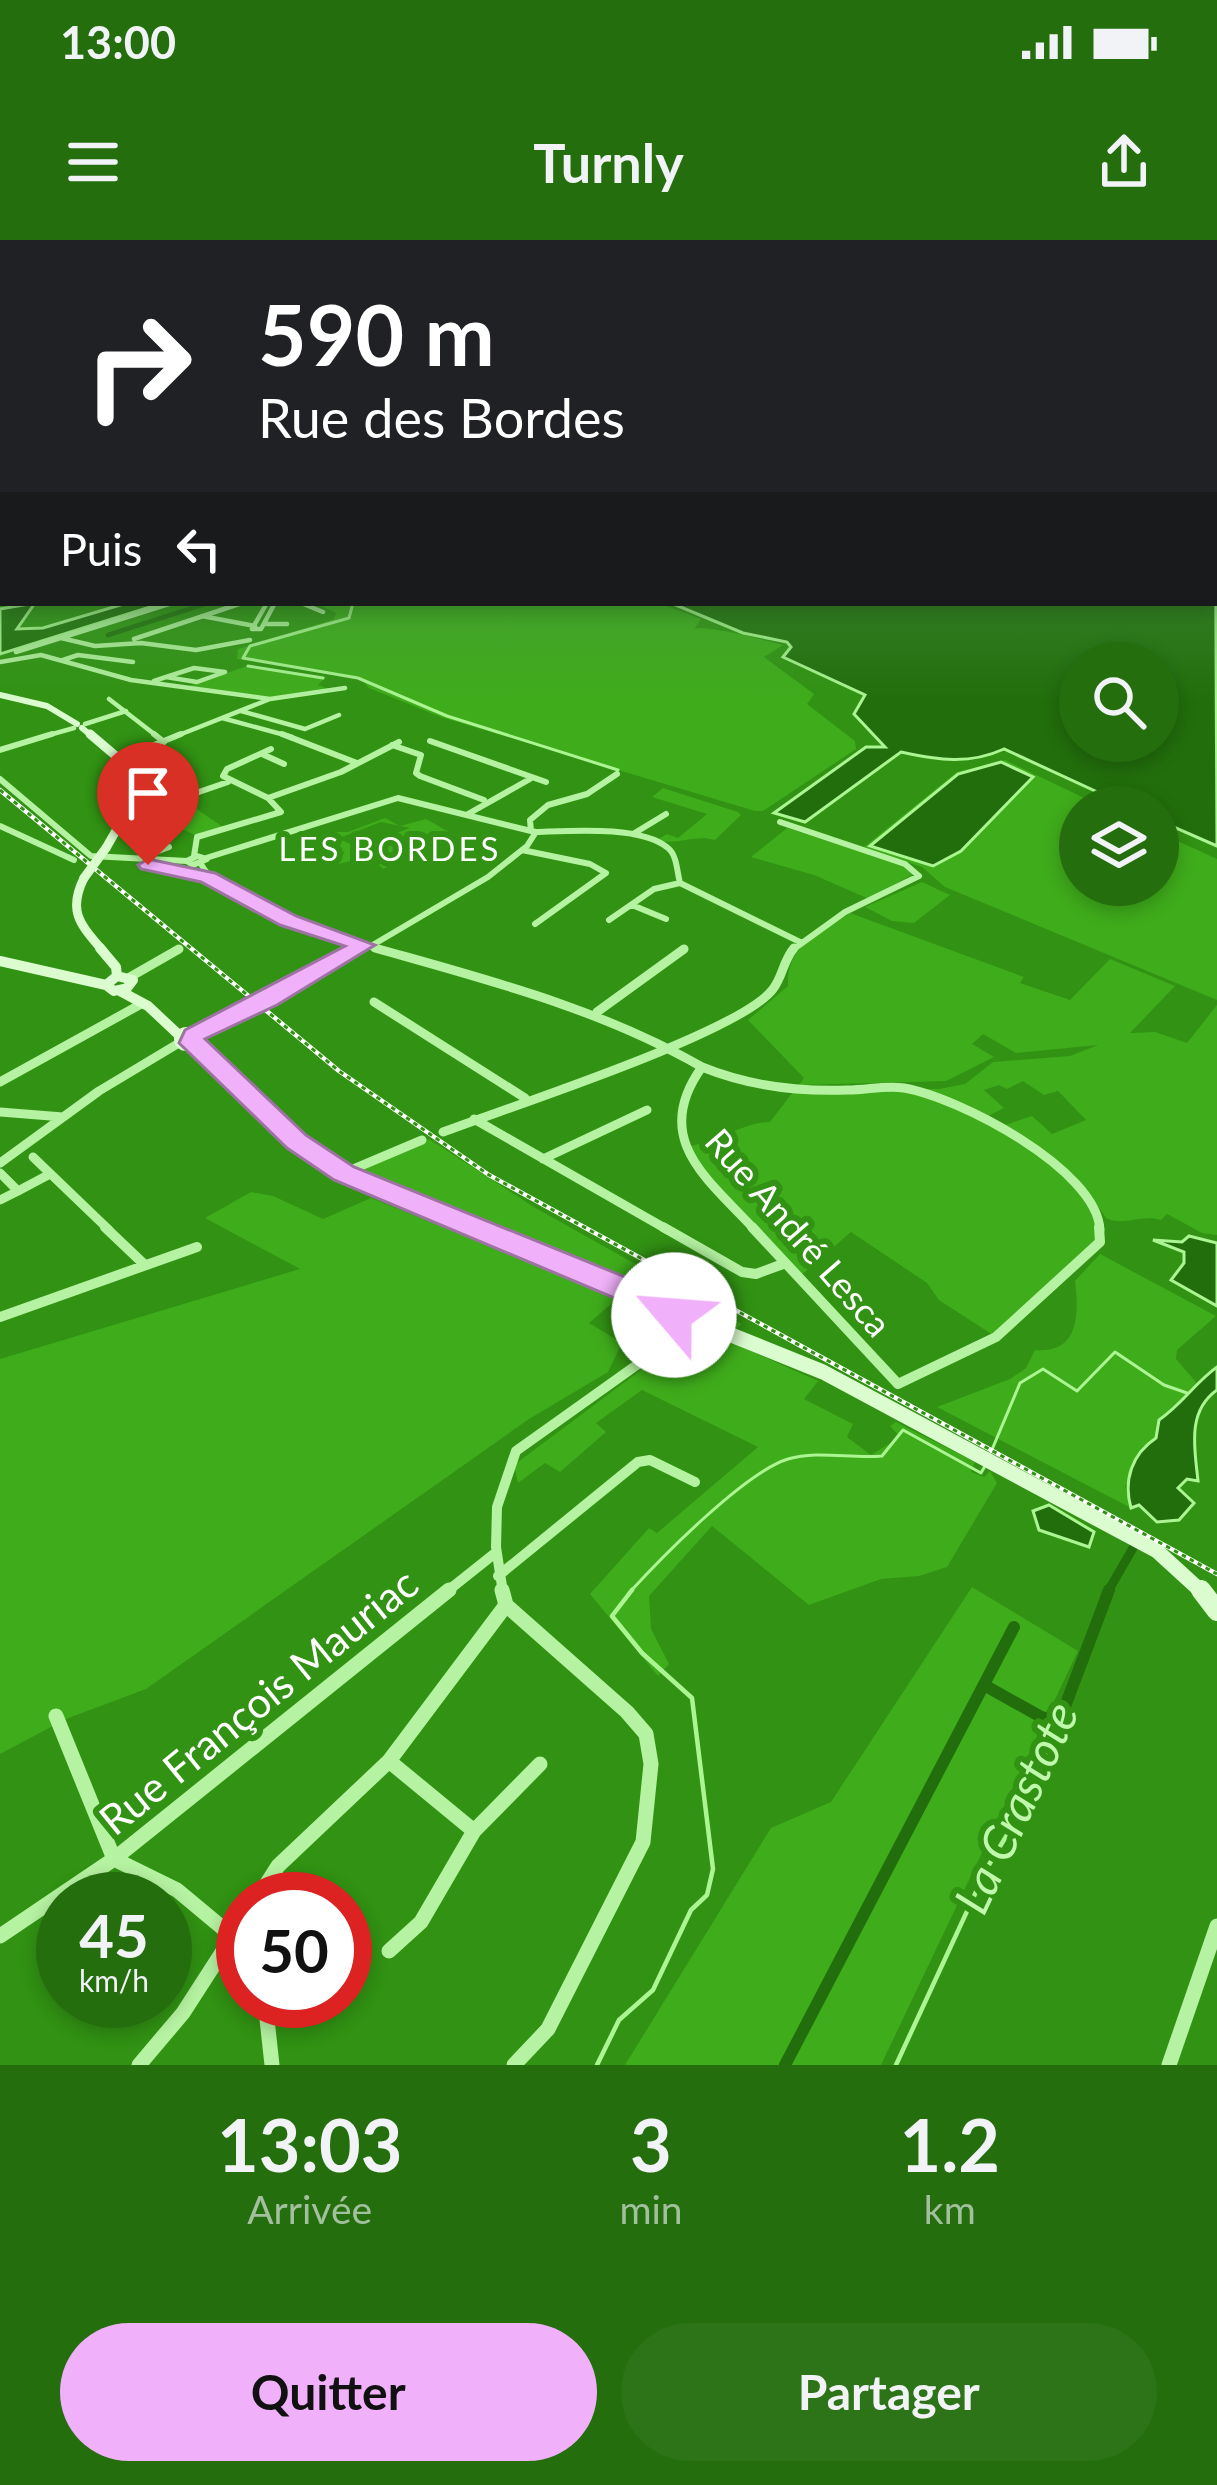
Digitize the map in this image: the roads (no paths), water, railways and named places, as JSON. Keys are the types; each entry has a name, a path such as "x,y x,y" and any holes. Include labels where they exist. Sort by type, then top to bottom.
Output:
{"main road":[{"path":"0,695 47,706 80,726 137,774 140,789 135,805 84,878 75,896 75,918 116,967 120,983 186,1038"},
{"path":"0,961 120,983 299,1144 344,1173 678,1318 694,1307 701,1316 699,1322 823,1372 1165,1557 1199,1586 1217,1611"}],"street":[{"path":"0,660 162,606"},
{"path":"130,643 233,606"},
{"path":"260,625 270,606"},
{"path":"310,607 323,612"},
{"path":"202,616 286,624"},
{"path":"176,624 193,631"},
{"path":"61,638 95,646 130,643 189,649 250,640"},
{"path":"51,654 72,646"},
{"path":"30,648 148,683 270,699"},
{"path":"177,655 189,649"},
{"path":"0,660 33,655 66,659 116,656 133,662"},
{"path":"148,683 166,677 199,667 225,672 197,682 166,677"},
{"path":"120,759 270,699 345,688"},
{"path":"109,699 164,742"},
{"path":"0,750 126,711"},
{"path":"241,711 304,729 338,715"},
{"path":"222,718 267,734 291,735 357,763"},
{"path":"430,741 546,782"},
{"path":"268,798 395,744 422,755 442,746"},
{"path":"208,878 196,861 196,837 281,812 268,798 223,776 227,769 271,749"},
{"path":"262,754 284,764"},
{"path":"422,755 416,773 420,776 484,800"},
{"path":"0,1163 186,1038 268,1000 481,882 522,850 534,831 532,817 554,799 582,796 617,774"},
{"path":"0,778 91,856 196,861 398,798 534,831 590,829 633,834 668,847 680,883 702,898 751,914 800,942"},
{"path":"467,814 484,800 532,778"},
{"path":"196,793 228,782"},
{"path":"633,834 665,814"},
{"path":"443,1132 712,1029 766,996 780,982 784,959 800,942 919,874 905,864 780,822"},
{"path":"0,826 59,849 74,860"},
{"path":"141,860 169,847"},
{"path":"522,850 590,864 606,873 535,924"},
{"path":"141,860 208,878 288,920 597,1012 668,1044 702,1067"},
{"path":"181,872 196,861"},
{"path":"609,920 653,889 680,883"},
{"path":"632,905 666,919"},
{"path":"120,983 178,949"},
{"path":"597,1012 684,949"},
{"path":"374,1002 525,1098"},
{"path":"0,1082 143,1003"},
{"name":"Rue André Lesca","path":"702,1067 754,1085 908,1088 1031,1146 1064,1172 1094,1208 1102,1228 1100,1241 983,1345 901,1385 783,1264 694,1164 683,1144 678,1112 702,1067"},
{"path":"543,1159 647,1110"},
{"path":"0,1112 63,1118"},
{"path":"474,1119 742,1272 756,1274 783,1264"},
{"path":"344,1173 422,1140"},
{"path":"33,1157 145,1265"},
{"path":"0,1173 18,1191"},
{"path":"0,1200 50,1174"},
{"path":"0,1317 197,1247"},
{"path":"514,2065 548,2029 643,1843 651,1764 646,1734 627,1712 506,1605 494,1554 496,1514 508,1463 516,1451 669,1342 678,1318"},
{"path":"498,1576 638,1462 650,1460 695,1482"},
{"name":"Rue François Mauriac","path":"0,1936 113,1859 494,1554"},
{"path":"274,1872 389,1761 506,1605"},
{"path":"56,1716 113,1859 177,1890 216,1923"},
{"path":"389,1761 474,1831"},
{"path":"389,1951 421,1922 474,1831 540,1764"},
{"path":"1169,2065 1217,1926"},
{"path":"139,2065 169,2036 216,1972"},
{"path":"268,2028 272,2065"}],"waterway":[{"path":"108,635 199,606"},
{"path":"352,606 349,618 250,646 243,658 358,678 447,716 618,770"},
{"path":"248,666 323,678"},
{"path":"991,1452 1020,1383 1043,1369 1077,1391 1115,1352 1164,1385 1187,1393"},
{"path":"629,1593 727,1498 788,1459 882,1456 903,1430 981,1473 985,1466"},
{"name":"La Crastote","path":"1107,1593 1133,1548"},
{"path":"597,2065 619,2020 653,1990 691,1910 707,1895 713,1869 692,1698 642,1653 612,1616 632,1590"},
{"name":"La Crastote","path":"984,1685 1043,1718 1061,1717 1109,1590"},
{"path":"785,2065 1014,1627"},
{"name":"La Crastote","path":"896,2065 987,1868 1028,1800 1061,1717"}],"railway":[{"path":"0,790 339,1071 489,1175 1217,1574"}],"district":[{"name":"LES BORDES","path":"390,848"}]}
